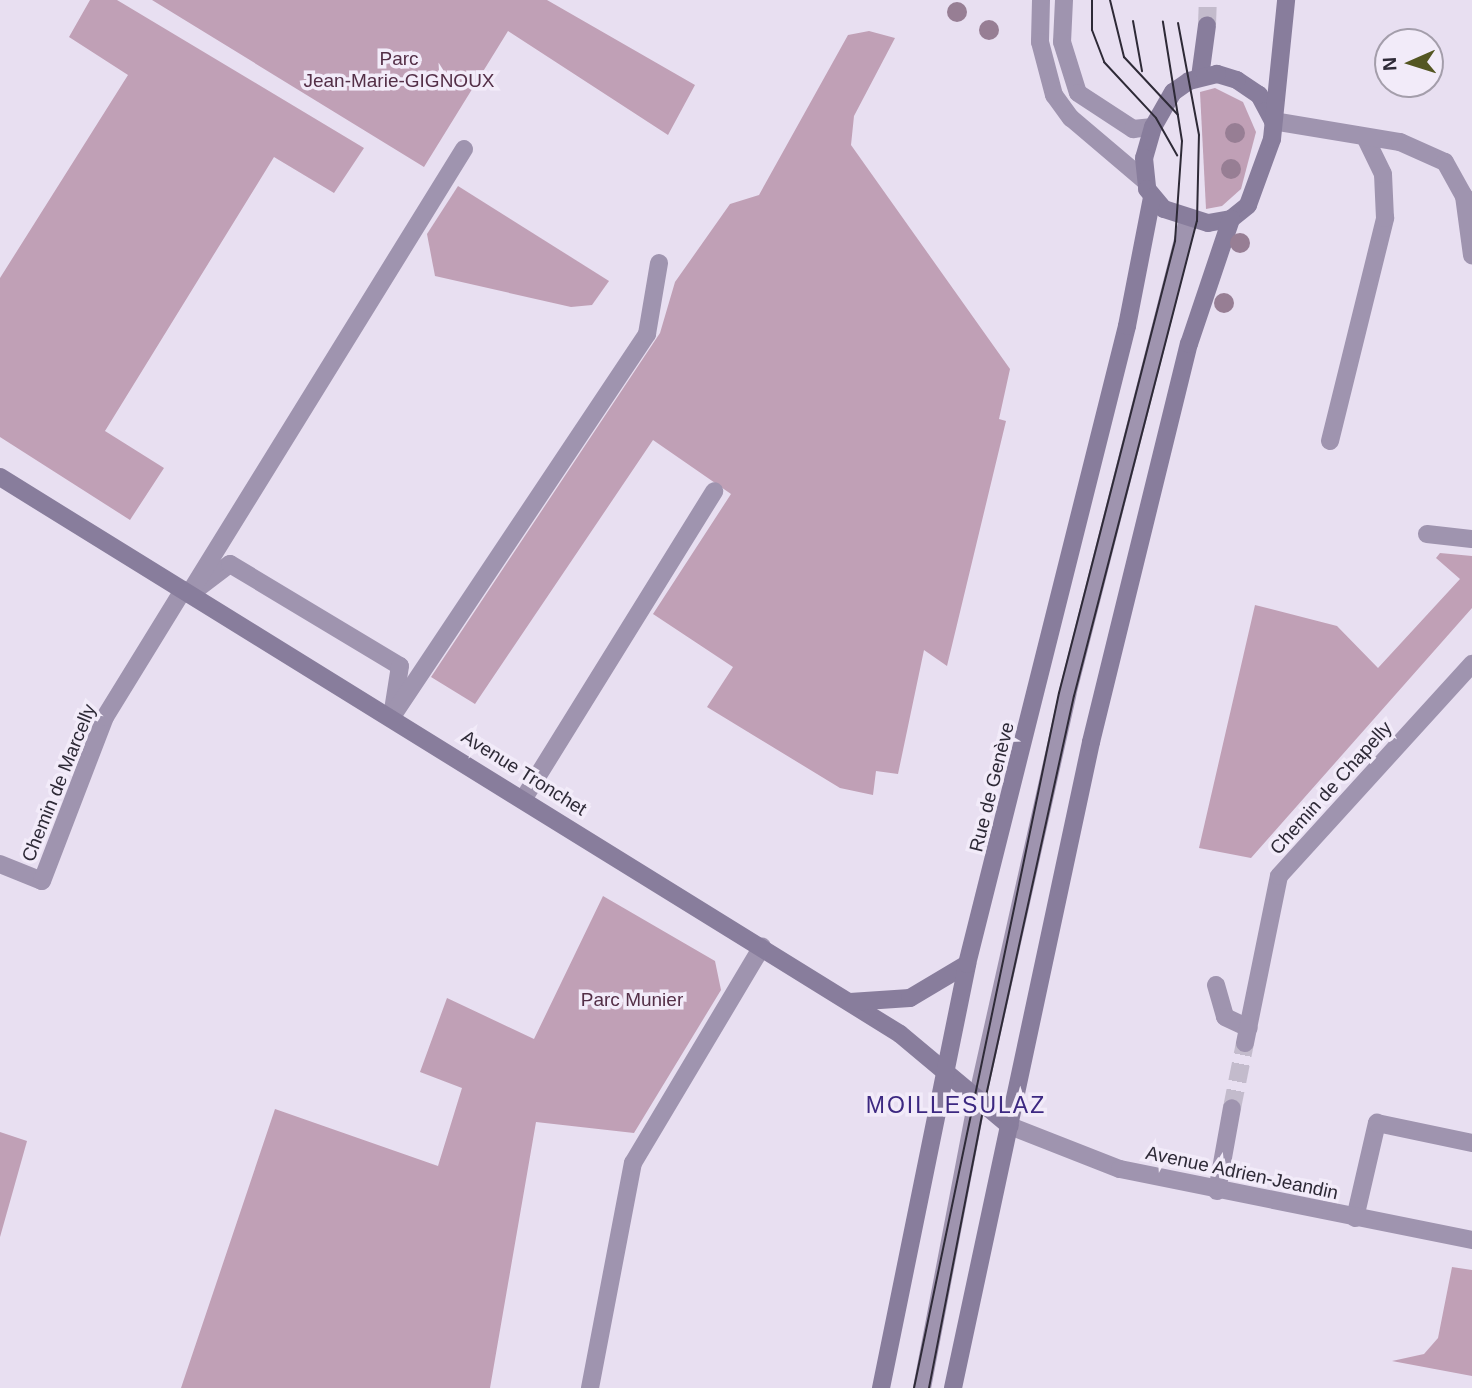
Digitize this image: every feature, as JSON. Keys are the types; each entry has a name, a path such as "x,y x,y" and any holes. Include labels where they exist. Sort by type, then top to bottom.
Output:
{"main road":[{"path":"953,1388 1131,577 1189,344 1231,219 1257,190 1273,121 1286,0"},
{"path":"1200,77 1207,25"},
{"path":"1231,219 1188,219 1152,197 1144,180 1153,127 1173,92 1200,77 1225,75 1250,86 1273,121"},
{"name":"Rue de Genève","path":"881,1388 967,964 1127,326 1152,197"},
{"name":"Avenue Tronchet","path":"0,477 393,715 848,1002 945,1069 1010,1126"},
{"path":"848,1002 910,998 967,964"}],"street":[{"path":"1041,0 1040,42 1054,95 1070,118 1144,180"},
{"path":"1064,0 1062,42 1079,93 1121,123 1153,127"},
{"path":"1273,121 1419,147 1455,173 1472,256"},
{"path":"1331,441 1385,218 1383,174 1365,137"},
{"path":"186,592 464,149"},
{"path":"922,1388 977,1099 1067,695 1188,219"},
{"path":"393,715 646,334 659,263"},
{"path":"524,798 714,491"},
{"path":"1427,534 1472,539"},
{"path":"186,592 230,564 400,666 393,715"},
{"name":"Chemin de Marcelly","path":"0,864 42,881 105,717 186,592"},
{"name":"Chemin de Chapelly","path":"1216,985 1226,1017 1247,1035 1279,876 1472,664"},
{"path":"590,1388 633,1163 762,947"},
{"path":"1217,1191 1232,1108"},
{"path":"1355,1218 1377,1123 1472,1143"},
{"name":"Avenue Adrien-Jeandin","path":"1010,1126 1067,1153 1217,1191 1472,1240"}],"green space":[{"path":"90,0 117,0 364,148 334,193 274,157 105,431 164,468 130,520 0,437 0,278 128,75 69,37"},
{"name":"Parc Jean-Marie-GIGNOUX","path":"152,0 547,0 695,85 668,135 508,31 424,167"},
{"path":"869,31 895,38 854,116 851,145 1010,369 999,419 1006,421 947,666 924,650 898,774 876,771 873,795 840,788 707,707 733,667 653,614 731,494 653,440 475,704 431,677 660,333 675,282 730,204 759,195 848,35"},
{"path":"1215,88 1243,102 1256,132 1241,189 1222,206 1206,209 1200,92"},
{"path":"458,186 609,281 592,305 571,307 435,276 427,234"},
{"path":"1440,553 1472,556 1472,608 1251,858 1199,848 1255,605 1337,626 1378,668 1460,579 1436,558"},
{"name":"Parc Munier","path":"603,896 715,961 721,990 634,1133 536,1122 490,1388 181,1388 275,1109 438,1166 462,1088 420,1072 447,998 534,1039"},
{"path":"0,1132 27,1141 0,1237"},
{"path":"1452,1267 1472,1270 1472,1376 1392,1361 1424,1354 1438,1338"}],"tunnel":[{"path":"1207,25 1208,0"},
{"path":"1232,1108 1245,1043"}],"tram line":[{"path":"1092,0 1092,30 1104,62 1156,118 1177,155"},
{"path":"1110,0 1124,57 1178,115"},
{"path":"1133,21 1142,71"},
{"path":"914,1388 1059,693 1175,241 1182,141 1163,22"},
{"path":"929,1388 984,1105 1074,696 1197,221 1199,135 1178,23"}],"district":[{"name":"MOILLESULAZ","path":"956,1105"}]}
